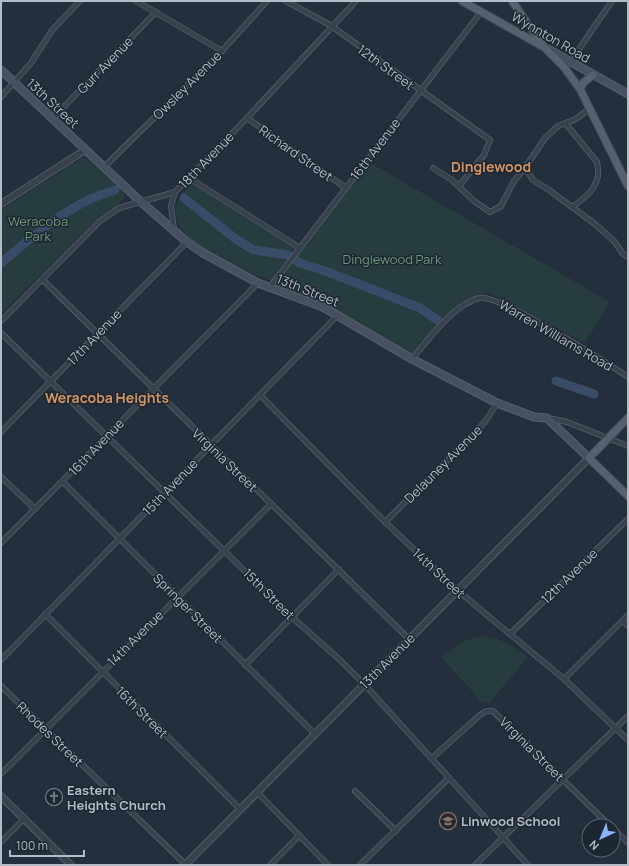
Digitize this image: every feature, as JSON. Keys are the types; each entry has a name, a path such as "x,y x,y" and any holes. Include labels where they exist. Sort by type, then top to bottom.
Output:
{"main road":[{"name":"Wynnton Road","path":"462,1 628,94"},
{"path":"512,1 544,47 564,67 580,89 628,186"},
{"name":"13th Street","path":"1,70 140,201 187,242 220,263 258,283 323,307 412,359 498,403 534,417 547,418"},
{"path":"580,89 584,82 593,75"},
{"path":"547,418 628,496"},
{"path":"589,458 628,418"}],"street":[{"path":"1,97 31,63 53,29 80,1"},
{"path":"136,1 222,51"},
{"name":"Owsley Avenue","path":"104,167 222,51 267,1"},
{"name":"12th Street","path":"286,1 331,27 490,140 484,155 458,186"},
{"name":"18th Avenue","path":"1,321 100,221 119,208 175,192 247,118 356,1"},
{"path":"572,64 580,48 612,1"},
{"name":"Gurr Avenue","path":"53,118 156,12"},
{"name":"16th Avenue","path":"270,287 481,12"},
{"path":"433,168 490,212 501,206 514,181 525,168 545,138 558,126 566,124 589,108"},
{"name":"Richard Street","path":"247,118 346,188"},
{"path":"566,124 597,162 599,169 599,177 593,190 572,207"},
{"path":"1,204 85,150"},
{"path":"525,168 533,180 595,224 614,241 623,254 628,257"},
{"path":"189,178 300,248"},
{"path":"174,232 171,206 175,192"},
{"name":"17th Avenue","path":"1,432 187,242"},
{"name":"Virginia Street","path":"43,280 409,639"},
{"name":"16th Avenue","path":"1,543 107,436 152,388 258,283"},
{"name":"Warren Williams Road","path":"412,359 458,310 472,300 485,297 498,302 554,331 594,354 628,377"},
{"name":"15th Avenue","path":"1,660 338,315"},
{"name":"15th Street","path":"1,333 293,618 340,660 364,684 528,865"},
{"name":"14th Street","path":"260,395 385,522 457,590 564,679 628,740"},
{"name":"Delauney Avenue","path":"385,522 476,432 498,403"},
{"path":"547,418 567,422 628,446"},
{"name":"13th Avenue","path":"185,865 589,458"},
{"path":"1,477 35,509"},
{"name":"Springer Street","path":"62,482 315,734"},
{"name":"14th Avenue","path":"1,774 176,597 271,504"},
{"name":"12th Avenue","path":"510,634 628,518"},
{"path":"245,665 339,570"},
{"name":"16th Street","path":"45,614 240,809"},
{"path":"564,679 628,615"},
{"path":"622,621 628,626"},
{"name":"Rhodes Street","path":"1,686 185,865"},
{"name":"Virginia Street","path":"432,758 480,715 490,710 498,715 602,818"},
{"path":"475,865 503,836 628,716"},
{"path":"360,865 449,778"},
{"path":"355,791 396,831"},
{"path":"257,792 328,865"},
{"path":"1,796 71,865"},
{"path":"1,842 24,819"},
{"path":"270,865 299,836"}],"green space":[{"name":"Weracoba Park","path":"82,158 89,159 123,191 125,197 97,219 1,314 1,210"},
{"name":"Dinglewood Park","path":"369,162 610,302 585,343 489,293 477,295 460,303 430,339 411,354 345,314 274,286"},
{"path":"191,183 297,249 272,281 236,267 216,257 198,246 184,232 177,217 178,201"},
{"path":"484,636 506,642 528,657 489,703 482,702 441,657 463,641"}],"waterway":[{"path":"1,263 41,230 69,211 99,195 115,190"},
{"path":"184,198 237,240 254,250 288,255 300,263 328,272 420,308 439,321"},
{"path":"556,381 594,394"}],"place":[{"name":"Eastern Heights Church","path":"54,797"},
{"name":"Linwood School","path":"448,821"}],"district":[{"name":"Dinglewood","path":"491,166"},
{"name":"Weracoba Heights","path":"107,397"}]}
